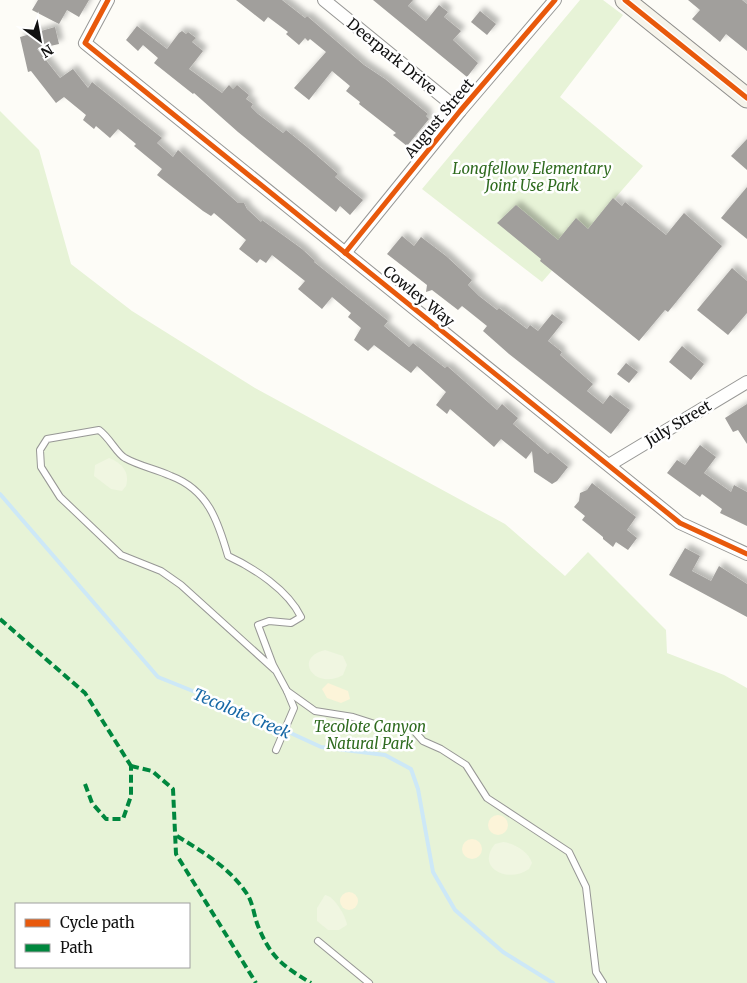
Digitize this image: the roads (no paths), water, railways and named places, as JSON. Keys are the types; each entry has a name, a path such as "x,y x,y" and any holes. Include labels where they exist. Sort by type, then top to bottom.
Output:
{"street":[{"name":"Cowley Way","path":"108,0 85,43 680,523 747,554"},
{"name":"Deerpark Drive","path":"324,0 460,111"},
{"name":"August Street","path":"345,253 460,111 556,0"},
{"path":"625,0 747,98"},
{"name":"July Street","path":"609,465 747,382"}],"lane":[{"path":"275,670 181,585 161,571 121,556 60,497 41,466 40,450 47,439 99,430 109,437 122,457 173,476 193,488 218,521 228,556 246,565 296,607 300,617 291,623 269,621 258,625 275,670 294,708 276,750"},
{"path":"287,691 315,711 353,717 378,725 409,725 423,741 441,749 466,765 487,798 569,852 586,887 596,972 603,983"},
{"path":"318,941 369,983"}],"waterway":[{"name":"Tecolote Creek","path":"0,494 158,677 245,712 321,747 385,755 411,769 418,789 433,872 455,910 503,952 553,983"}],"park label":[{"name":"Longfellow Elementary Joint Use Park","path":"532,176"},
{"name":"Tecolote Canyon Natural Park","path":"370,734"}]}
